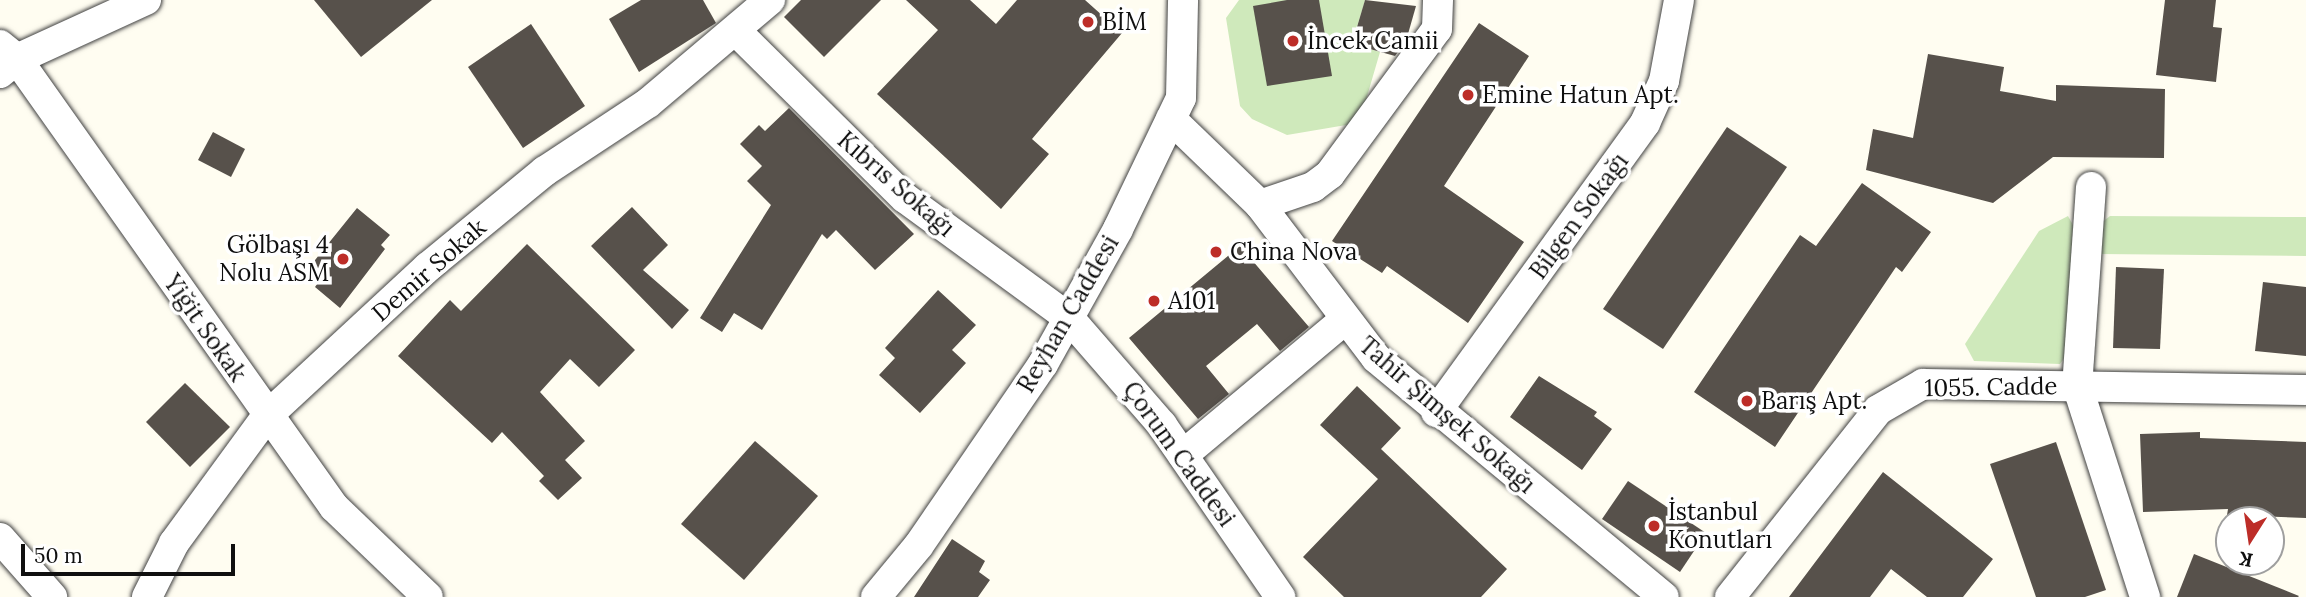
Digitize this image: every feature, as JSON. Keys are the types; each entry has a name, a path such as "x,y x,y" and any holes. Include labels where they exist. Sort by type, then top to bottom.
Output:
{"street":[{"path":"6,59 146,0"},
{"name":"Demir Sokak","path":"147,597 174,543 267,415 428,267 545,171 648,103 737,32 770,0"},
{"name":"Reyhan Caddesi","path":"876,597 962,485 1069,318 1171,119 1184,71 1182,0"},
{"path":"1260,205 1313,187 1330,174 1437,29 1438,0"},
{"name":"Bilgen Sokağı","path":"1436,412 1644,123 1664,81 1678,0"},
{"name":"Kıbrıs Sokağı","path":"737,32 905,198 1069,318"},
{"name":"Yiğit Sokak","path":"6,59 334,507 428,597"},
{"name":"Tahir Şimşek Sokağı","path":"1171,119 1260,205 1343,321 1436,412 1664,597"},
{"path":"2091,187 2077,385 2145,597"},
{"name":"Çorum Caddesi","path":"1069,318 1129,384 1183,455 1280,597"},
{"path":"1183,455 1343,321"},
{"name":"1055. Cadde","path":"1730,597 1878,410 1899,395 1923,384 2306,390"},
{"path":"0,538 52,597"}],"green space":[{"path":"1239,0 1365,0 1352,44 1380,52 1361,117 1352,124 1287,135 1252,119 1240,106 1226,18"},
{"path":"2068,216 2073,225 2067,354 2060,364 1974,361 1965,344 2039,231"},
{"path":"2110,216 2306,217 2306,256 2099,254 2101,223"}],"building":[{"path":"314,0 432,0 361,57"},
{"path":"641,0 703,0 716,23 639,72 609,19"},
{"path":"801,0 881,0 824,57 784,17"},
{"path":"906,0 970,0 996,24 1017,0 1085,0 1122,33 1032,139 1049,154 1001,209 877,94 938,30"},
{"name":"İncek Camii","path":"1287,0 1319,0 1332,76 1267,86 1253,6"},
{"path":"1365,0 1416,6 1406,41 1395,56 1352,44"},
{"path":"2165,0 2216,0 2213,27 2222,28 2216,82 2156,75"},
{"path":"1479,23 1529,56 1444,186 1524,242 1468,323 1387,266 1382,273 1332,241"},
{"path":"531,24 585,106 523,148 468,67"},
{"path":"1928,54 2004,67 2000,91 2056,101 2056,85 2165,89 2164,158 2053,157 1993,203 1866,170 1873,129 1913,138"},
{"path":"789,108 914,234 875,270 836,230 827,239 822,234 762,330 734,313 722,332 700,318 771,205 747,181 762,166 740,144 759,125 765,131"},
{"path":"1727,127 1787,167 1663,349 1603,309"},
{"path":"213,132 245,149 231,177 198,160"},
{"path":"1862,183 1931,232 1902,272 1896,267 1775,447 1694,392 1800,235 1816,246"},
{"path":"632,207 668,245 643,270 689,310 672,329 591,246"},
{"name":"Gölbaşı 4 Nolu ASM","path":"357,208 390,235 381,245 385,249 340,308 315,287 320,280 307,270"},
{"path":"527,244 635,350 599,387 570,359 540,392 585,441 565,460 582,478 558,500 539,481 544,476 502,432 492,443 398,356 450,300 461,311"},
{"path":"1240,246 1309,327 1280,351 1257,324 1206,366 1229,394 1198,419 1129,338"},
{"path":"2116,267 2164,269 2160,349 2113,348"},
{"path":"2263,282 2306,287 2306,356 2255,351"},
{"path":"938,290 976,325 952,350 966,363 920,413 879,375 895,358 885,348"},
{"path":"1539,376 1597,412 1594,416 1612,429 1582,470 1510,417"},
{"path":"185,383 230,427 190,467 146,422"},
{"path":"1357,386 1401,428 1381,449 1507,569 1481,597 1344,597 1303,557 1378,479 1320,425"},
{"path":"2200,432 2200,438 2306,442 2306,518 2285,517 2285,506 2215,506 2215,509 2143,512 2140,434"},
{"path":"755,441 818,496 744,580 681,524"},
{"path":"2056,442 2106,590 2085,597 2036,597 1990,464"},
{"path":"1883,472 1993,559 1963,597 1927,597 1891,569 1870,597 1789,597"},
{"name":"İstanbul Konutları","path":"1628,481 1706,533 1680,572 1602,519"},
{"path":"952,539 985,561 979,572 990,580 978,597 914,597"},
{"path":"2194,554 2215,562 2215,576 2249,576 2299,596 2298,597 2177,597"}],"place":[{"name":"BİM","path":"1088,22"},
{"name":"İncek Camii","path":"1293,41"},
{"name":"Emine Hatun Apt.","path":"1468,95"},
{"name":"China Nova","path":"1216,252"},
{"name":"Gölbaşı 4 Nolu ASM","path":"343,259"},
{"name":"A101","path":"1154,301"},
{"name":"Barış Apt.","path":"1747,401"},
{"name":"İstanbul Konutları","path":"1654,526"}]}
